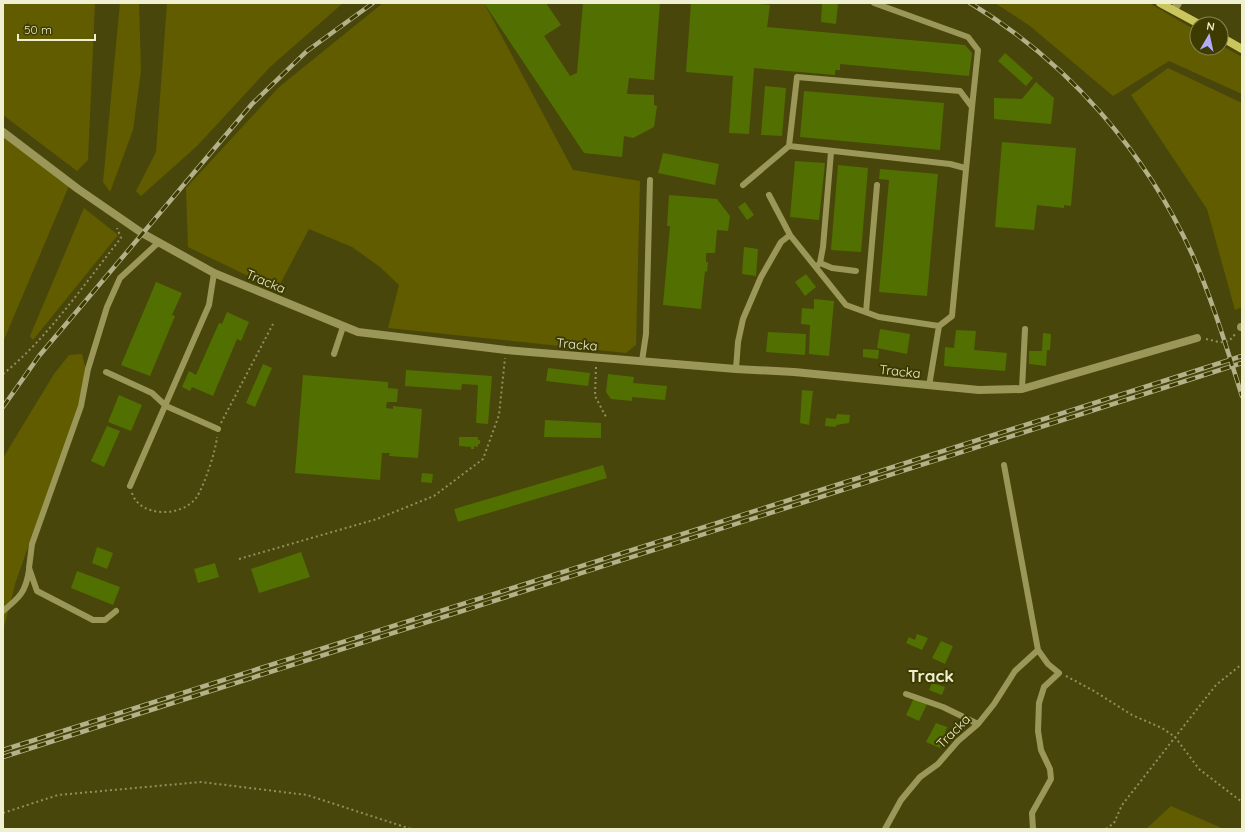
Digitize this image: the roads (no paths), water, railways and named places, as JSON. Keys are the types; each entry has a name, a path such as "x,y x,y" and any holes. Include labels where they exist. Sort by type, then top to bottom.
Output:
{"street":[{"path":"1160,3 1176,7 1189,17"},
{"path":"1229,42 1242,49"},
{"name":"Tracka","path":"3,132 78,189 109,210 159,242 214,273 358,332 506,350 736,369 794,372 979,390 1022,388 1197,338"}],"lane":[{"path":"874,3 968,37 978,50 965,168 952,316 940,326 929,386"},
{"path":"742,185 789,146 797,77 960,92 972,107"},
{"path":"789,146 831,152 950,164 965,168"},
{"path":"818,265 824,247 831,152"},
{"path":"642,361 646,334 650,180"},
{"path":"866,312 877,185"},
{"path":"769,195 790,234 818,265 846,305 879,317 940,326"},
{"path":"736,369 743,319 761,277 780,242 790,234"},
{"path":"3,610 19,598 27,584 32,544 81,406 88,370 107,307 120,278 159,242"},
{"path":"818,265 856,271"},
{"path":"130,486 209,305 214,273"},
{"path":"334,354 343,327"},
{"path":"1022,388 1025,329"},
{"path":"106,372 152,393 166,406 218,429"},
{"path":"1004,466 1038,650 1048,664 1059,673 1044,687 1039,702 1038,731 1041,750 1050,769 1051,779 1032,813 1033,829"},
{"path":"29,568 37,592 93,620 104,620 116,611"},
{"name":"Tracka","path":"886,829 901,800 920,777 938,764 958,741 978,724 994,704 1015,671 1038,650"},
{"path":"906,694 943,707 978,724"}],"railway":[{"path":"3,407 39,356 252,104 307,51 373,3"},
{"path":"970,3 1006,27 1040,53 1101,113 1128,146 1152,181 1174,218 1193,256 1207,291 1242,396"},
{"path":"3,750 1242,356"},
{"path":"3,757 1242,363"}],"district":[{"name":"Track","path":"931,676"}]}
